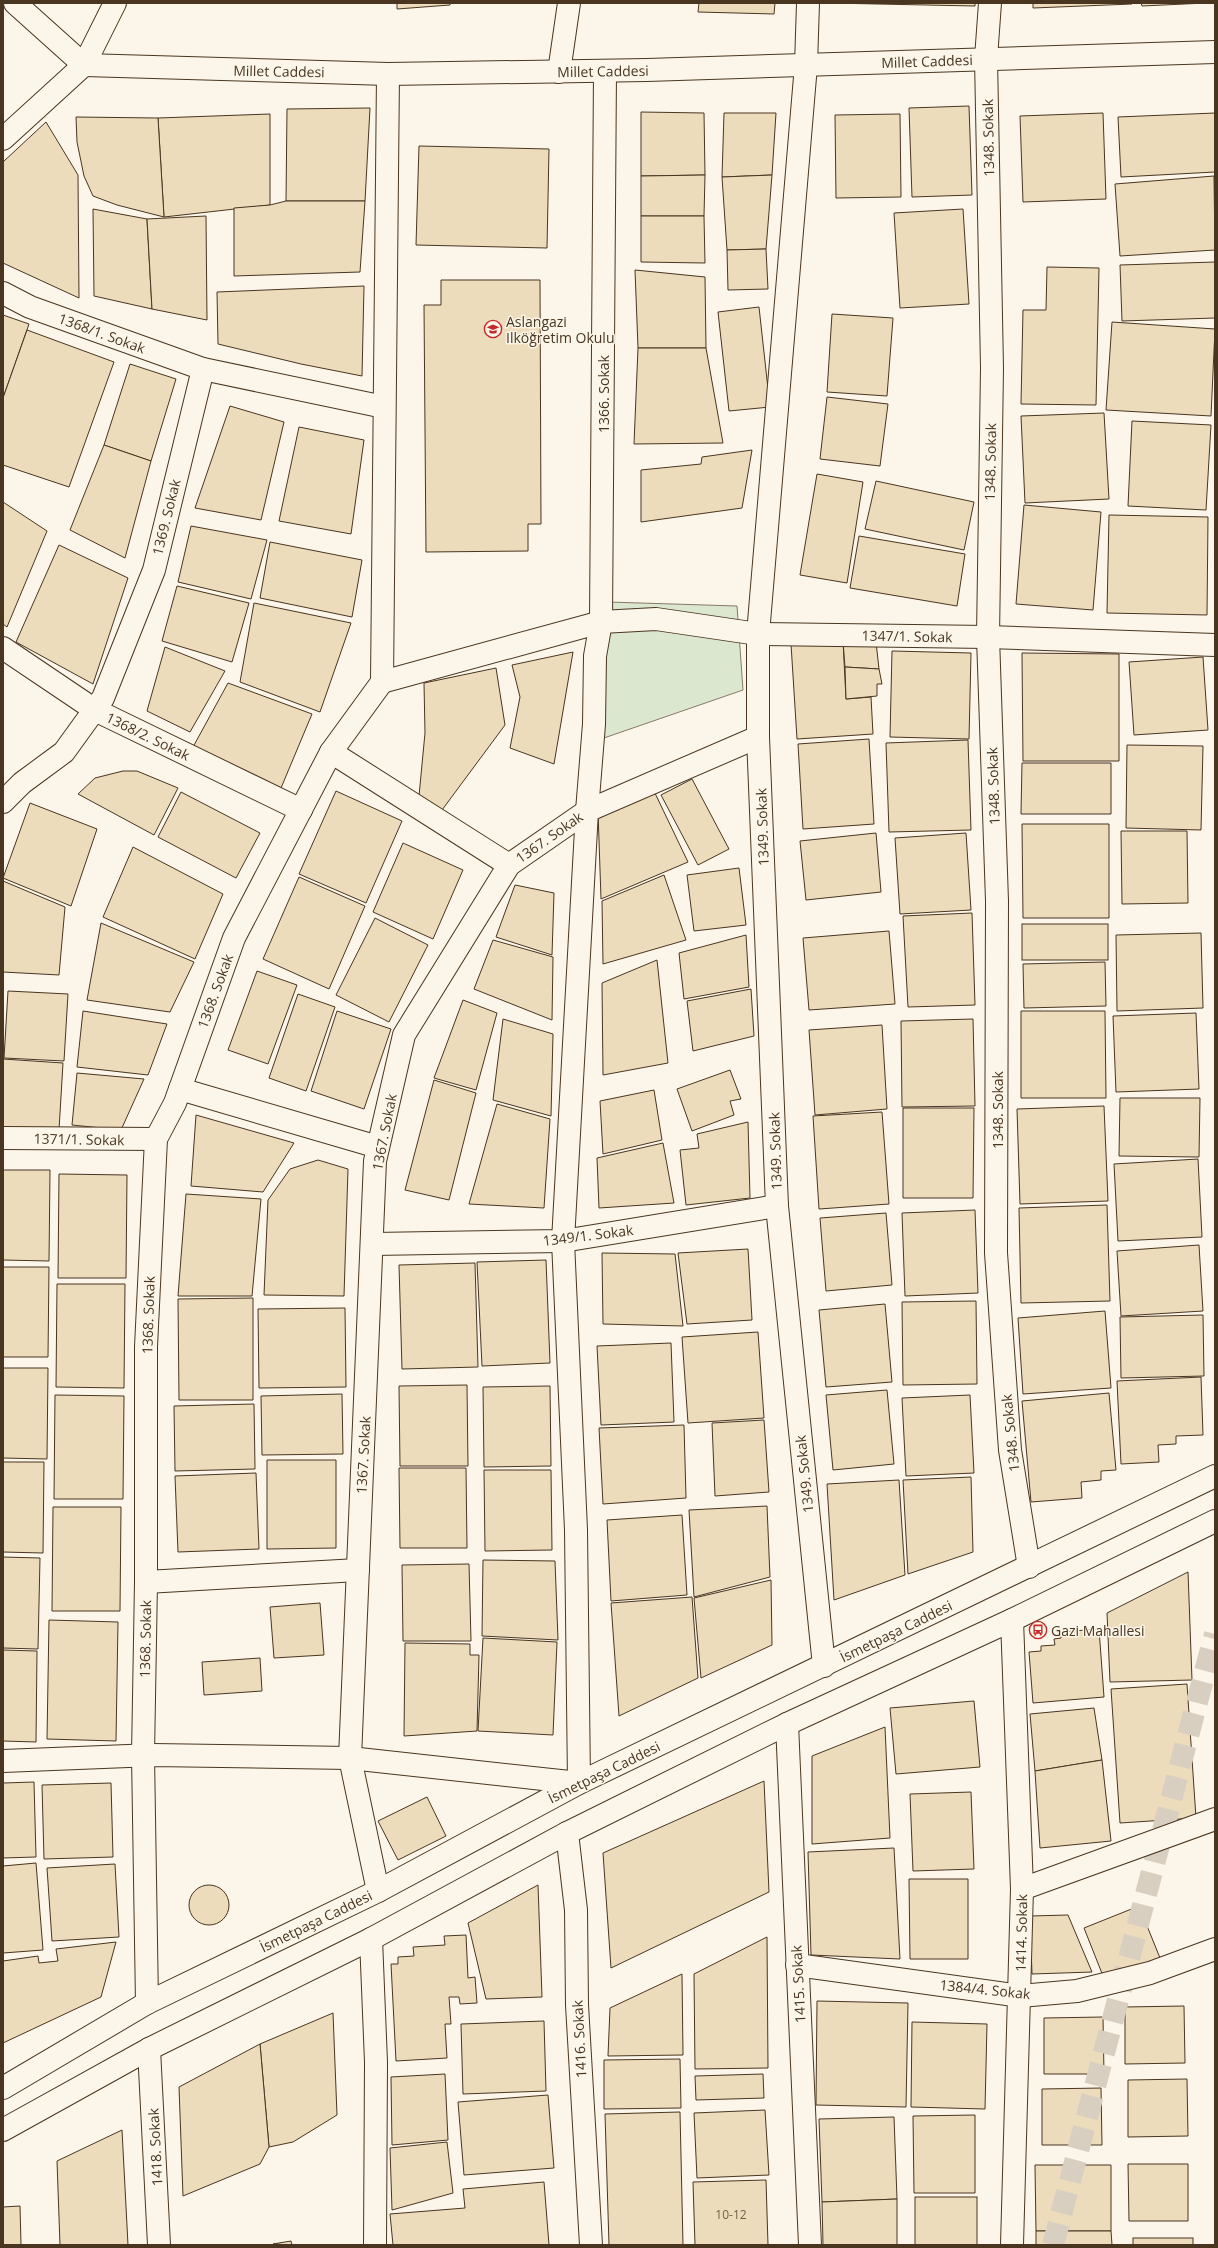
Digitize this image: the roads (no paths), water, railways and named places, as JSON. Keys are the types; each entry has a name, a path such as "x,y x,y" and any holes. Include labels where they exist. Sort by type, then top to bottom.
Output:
{"street":[{"path":"15,3 84,65"},
{"path":"3,139 84,65 114,3"},
{"path":"559,72 569,3"},
{"name":"1349. Sokak","path":"808,3 806,65 758,634 758,737 777,1206 824,1666"},
{"name":"1348. Sokak","path":"990,3 986,58 992,368 988,638 997,901 996,1253 1010,1450 1029,1567"},
{"name":"Millet Caddesi","path":"84,65 388,74 605,71 1215,52"},
{"name":"1366. Sokak","path":"579,1783 576,1530 563,1241 586,811 594,724 595,656 601,622 605,71"},
{"path":"382,682 388,74"},
{"name":"1368/1. Sokak","path":"3,293 30,308 203,369"},
{"path":"203,369 384,407"},
{"name":"1369. Sokak","path":"3,802 22,783 64,752 104,698 154,570 203,369"},
{"name":"1347/1. Sokak","path":"382,682 601,622 656,619 758,634 988,638 1215,645"},
{"name":"1368/2. Sokak","path":"3,648 95,710 301,810"},
{"name":"1368. Sokak","path":"148,2003 143,1755 146,1582 146,1347 156,1139 180,1089 234,938 331,752 382,682"},
{"name":"1367. Sokak","path":"378,1891 350,1758 373,1244 375,1161 404,1035 509,865 586,811 758,737"},
{"path":"331,752 509,865"},
{"path":"180,1089 378,1147"},
{"name":"1371/1. Sokak","path":"3,1138 156,1139"},
{"name":"1349/1. Sokak","path":"373,1244 563,1241 777,1206"},
{"name":"İsmetpaşa Caddesi","path":"3,2088 148,2003 378,1891 579,1783 1215,1476"},
{"path":"3,2130 149,2049 371,1939 567,1833 787,1724 1012,1620 1215,1521"},
{"path":"146,1582 358,1570"},
{"name":"1414. Sokak","path":"1012,1620 1022,1889 1012,2245"},
{"name":"1415. Sokak","path":"787,1724 810,2245"},
{"path":"3,1761 143,1755 350,1758 579,1783"},
{"path":"1022,1889 1215,1819"},
{"name":"1416. Sokak","path":"567,1833 576,1910 577,2005 591,2245"},
{"path":"371,1939 376,2062 375,2245"},
{"name":"1384/4. Sokak","path":"797,1965 1020,1996 1076,1991 1091,1988 1150,1973 1215,1949"},
{"name":"1418. Sokak","path":"149,2049 159,2245"}],"tunnel":[{"path":"1053,2245 1215,1634"}],"place":[{"name":"Aslangazi Ilköğretim Okulu","path":"493,329"},
{"name":"Gazi Mahallesi","path":"1038,1630"}]}
